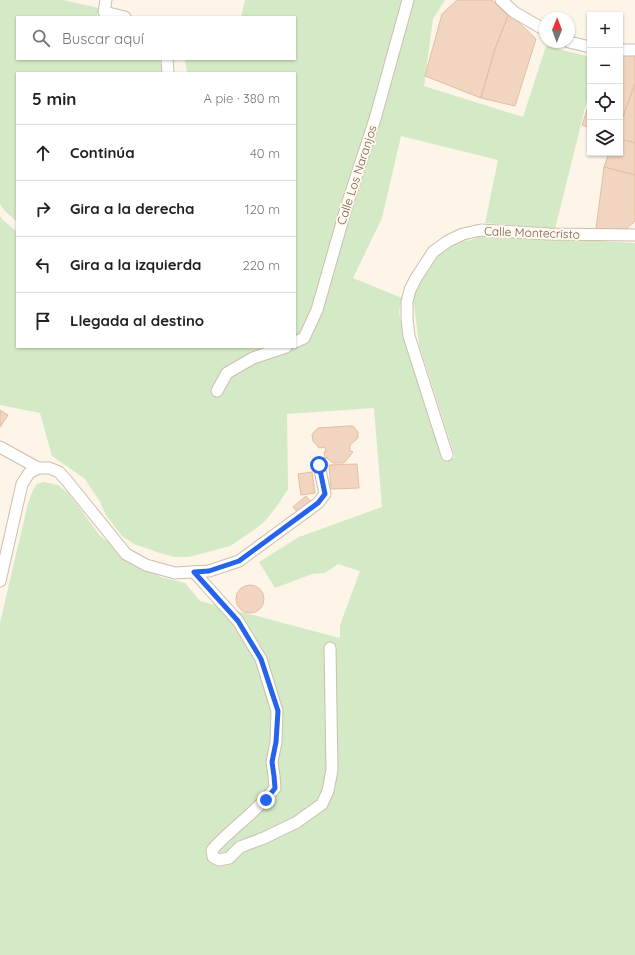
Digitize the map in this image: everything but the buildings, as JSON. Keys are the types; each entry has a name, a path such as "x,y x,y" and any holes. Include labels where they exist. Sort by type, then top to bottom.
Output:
{"street":[{"path":"106,0 104,12 121,16"},
{"name":"Calle Los Naranjos","path":"296,342 304,338 316,310 347,205 375,119 408,0"},
{"path":"501,0 514,12 539,27"},
{"path":"575,44 587,47"},
{"path":"623,50 635,50"},
{"path":"167,60 168,72"},
{"name":"Calle Montecristo","path":"447,455 409,336 407,319 407,302 410,290 433,252 448,241 481,230 549,234 635,234"},
{"path":"217,391 227,372 253,358 283,348"},
{"path":"0,447 38,468 49,468 59,472 68,481 126,554 146,565 175,573 209,571 239,561 318,503 325,494 319,465"},
{"path":"0,581 22,484 29,473 38,468"},
{"path":"194,572 238,621 258,652 278,711 276,742 272,762 275,788 266,800 223,838 212,850 213,857 219,860 229,858 240,847 264,838 297,822 322,804 328,791 332,770 330,648"}],"green space":[{"path":"0,0 63,0 99,8 97,16 16,16 16,60 160,60 162,72 16,72 16,221 0,204"},
{"path":"245,0 445,0 433,19 424,86 523,117 545,48 554,48 587,56 587,100 555,229 485,223 498,160 401,136 382,218 353,278 402,298 399,312 405,339 444,460 455,457 419,345 413,297 419,287 421,279 436,255 455,242 471,240 484,235 635,243 635,955 0,955 0,623 28,503 37,484 44,482 58,485 69,494 101,537 161,577 185,583 200,601 340,638 340,625 360,571 338,564 325,573 312,574 275,588 259,562 299,537 382,507 374,408 287,414 288,489 277,506 265,521 230,546 189,557 174,557 134,544 122,536 106,515 100,502 85,479 52,456 40,413 0,405 0,216 16,231 16,348 296,348 296,72 187,72 185,60 296,60 296,16 241,16"}],"route":[{"path":"266,800 275,788 272,762 276,742 278,711 261,659 238,621 194,572 209,571 239,561 318,503 325,494 319,465"}]}
